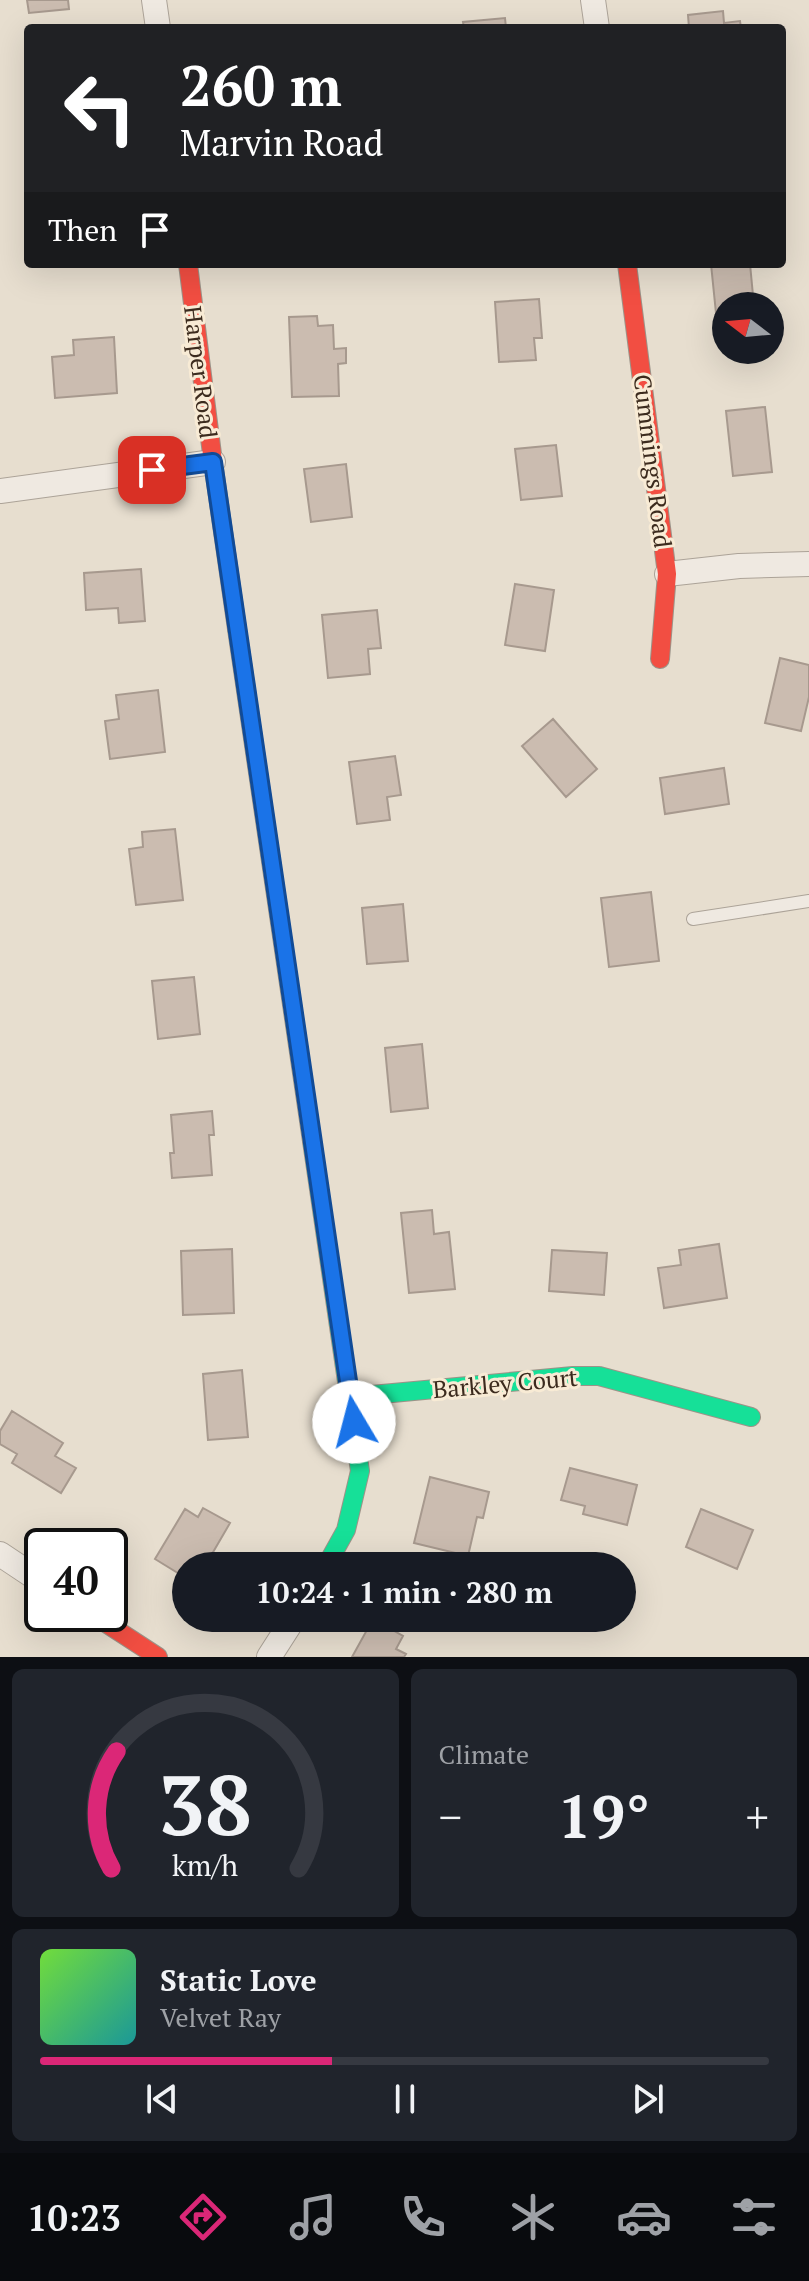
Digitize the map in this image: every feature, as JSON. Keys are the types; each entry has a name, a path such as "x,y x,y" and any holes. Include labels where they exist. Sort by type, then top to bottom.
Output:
{"street":[{"path":"154,0 157,24"},
{"path":"593,0 596,24"},
{"name":"Harper Road","path":"189,268 213,462 360,1471 346,1530 334,1552"},
{"name":"Cummings Road","path":"628,268 667,574 660,659"},
{"path":"0,491 213,462"},
{"path":"667,574 739,566 809,564"},
{"name":"Barkley Court","path":"350,1397 599,1376 751,1417"},
{"path":"0,1554 24,1570"},
{"path":"120,1632 158,1657"},
{"path":"269,1657 285,1632"}],"lane":[{"path":"693,919 809,901"}],"building":[{"path":"27,0 68,0 69,9 29,13"},
{"path":"723,11 724,23 740,21 740,24 689,24 688,15"},
{"path":"505,18 506,24 463,24"},
{"path":"711,268 750,268 753,292 714,292"},
{"path":"539,299 542,338 534,338 536,360 499,362 495,302"},
{"path":"317,316 318,326 333,325 334,349 346,348 346,363 338,364 339,396 292,397 289,317"},
{"path":"114,337 117,393 55,398 52,357 74,355 73,340"},
{"path":"765,407 772,472 733,476 726,411"},
{"path":"556,445 562,496 521,500 515,449"},
{"path":"346,464 352,517 311,522 304,469"},
{"path":"141,569 145,621 119,623 118,608 86,610 84,573"},
{"path":"515,584 554,590 545,651 505,645"},
{"path":"377,610 381,648 368,649 370,674 328,678 322,615"},
{"path":"780,658 809,665 809,697 801,731 765,723"},
{"path":"158,690 165,752 110,759 105,721 119,719 116,695"},
{"path":"553,719 597,769 566,797 522,746"},
{"path":"395,756 401,795 387,797 390,820 357,824 349,762"},
{"path":"724,768 729,804 665,814 660,778"},
{"path":"175,829 183,900 136,905 129,849 143,847 142,832"},
{"path":"651,892 659,961 609,967 601,898"},
{"path":"403,904 408,961 367,964 362,908"},
{"path":"194,977 200,1034 158,1039 152,981"},
{"path":"422,1044 428,1108 391,1112 385,1048"},
{"path":"212,1111 214,1135 209,1135 212,1175 172,1178 171,1115"},
{"path":"432,1210 434,1234 449,1232 455,1289 409,1293 401,1213"},
{"path":"719,1244 727,1298 664,1308 658,1268 681,1265 679,1250"},
{"path":"232,1249 234,1313 183,1315 181,1251"},
{"path":"552,1250 607,1253 604,1295 549,1291"},
{"path":"242,1370 248,1437 208,1440 203,1374"},
{"path":"12,1411 63,1443 55,1456 76,1468 61,1493 12,1463 17,1454 0,1444 0,1431"},
{"path":"570,1468 637,1485 627,1525 583,1514 585,1506 561,1500"},
{"path":"430,1477 489,1492 483,1518 477,1517 469,1552 451,1552 414,1543"},
{"path":"203,1508 230,1523 213,1552 172,1552 172,1569 155,1559 185,1509 198,1517"},
{"path":"701,1509 753,1530 737,1569 686,1547"},
{"path":"366,1632 396,1632 403,1636 396,1649 406,1654 404,1657 352,1657"}],"traffic: fast":[{"path":"312,1141 360,1471 346,1530 334,1552"},
{"path":"350,1397 599,1376 751,1417"}],"traffic: slow":[{"path":"237,629 312,1141"}],"traffic: jam":[{"path":"189,268 237,629"},
{"path":"628,268 667,574 660,659"},
{"path":"120,1632 158,1657"}],"route":[{"path":"152,470 213,462 354,1422"}]}
